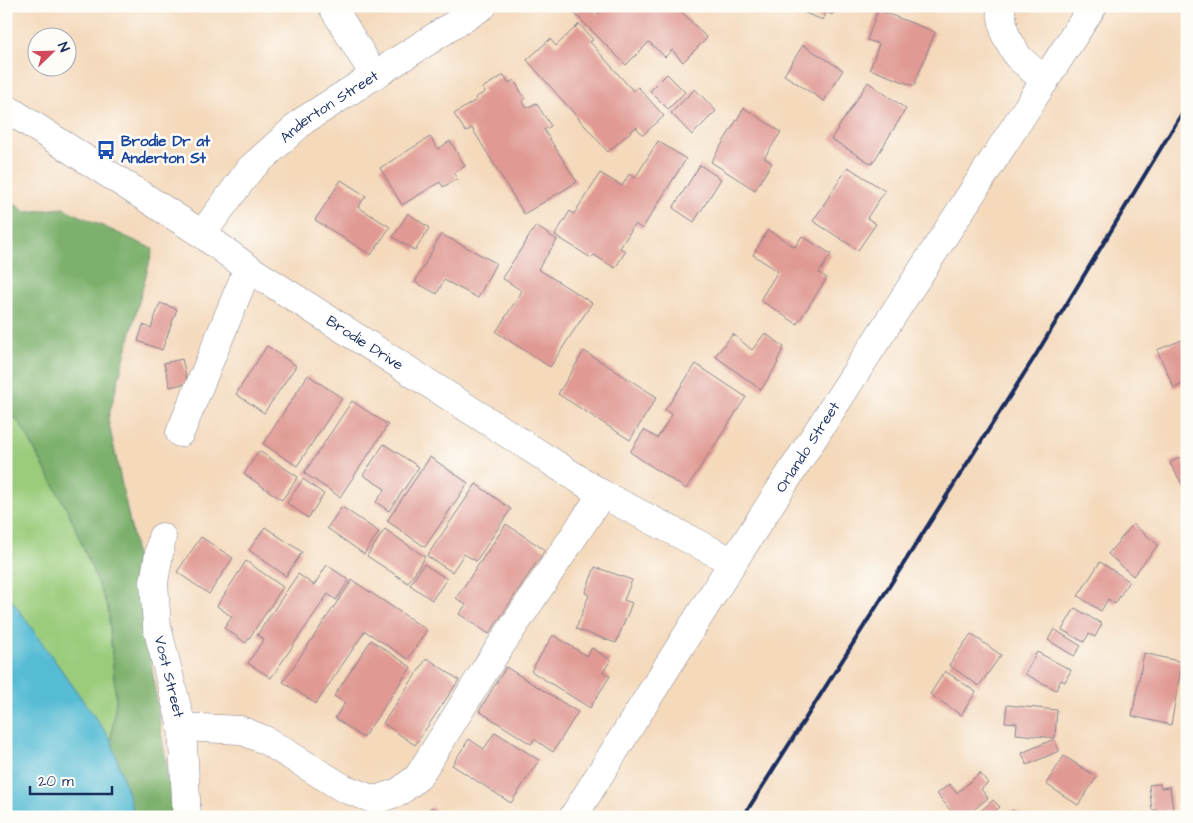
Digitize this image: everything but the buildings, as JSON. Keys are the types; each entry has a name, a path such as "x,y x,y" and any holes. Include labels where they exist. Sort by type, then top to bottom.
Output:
{"street":[{"path":"332,6 374,75"},
{"name":"Anderton Street","path":"202,234 250,169 303,121 483,6"},
{"path":"1000,6 1005,34 1018,57 1045,80"},
{"name":"Orlando Street","path":"573,817 733,562 1093,6"},
{"name":"Brodie Drive","path":"6,108 202,234 248,268 602,494 733,562"},
{"path":"180,432 248,268"},
{"path":"182,727 240,730 264,740 343,788 375,800 399,792 418,777 493,658 602,494"},
{"name":"Vost Street","path":"162,537 154,582 157,627 182,727 186,817"}],"green space":[{"path":"6,196 25,212 63,208 153,249 108,419 134,542 175,817 135,817 111,740 116,700 108,608 69,513 21,425 6,408"},
{"path":"6,408 21,425 69,513 108,608 116,700 111,740 6,592"}],"water":[{"path":"6,592 111,740 135,817 6,817"}],"railway":[{"path":"743,817 1034,358 1187,105"}],"place":[{"name":"Brodie Dr at Anderton St","path":"106,150"}]}
